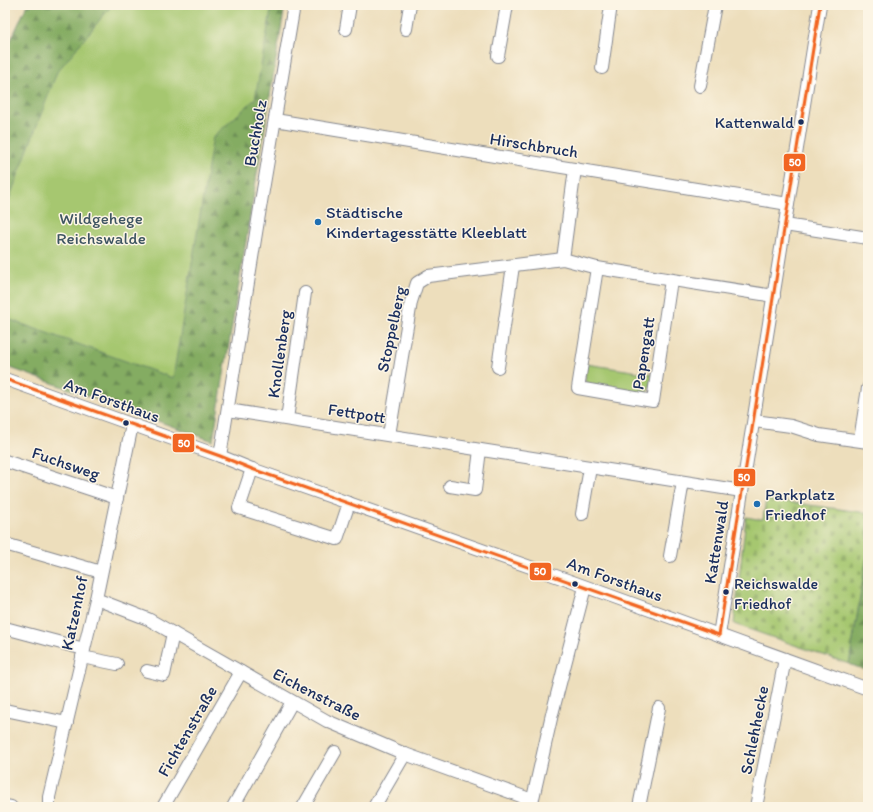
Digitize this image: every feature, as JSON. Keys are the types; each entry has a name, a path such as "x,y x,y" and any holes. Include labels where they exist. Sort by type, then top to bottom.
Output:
{"street":[{"name":"Buchholz","path":"220,456 294,5"},
{"path":"346,28 350,5"},
{"path":"406,30 410,5"},
{"path":"498,56 507,5"},
{"path":"602,68 611,5"},
{"path":"700,86 714,5"},
{"name":"Kattenwald","path":"719,635 819,5"},
{"name":"Hirschbruch","path":"275,120 788,204"},
{"path":"563,259 575,169"},
{"path":"785,224 868,238"},
{"name":"Stoppelberg","path":"389,435 410,302 416,283 428,276 563,259 597,268 774,296"},
{"path":"498,367 513,266"},
{"name":"Papengatt","path":"597,268 578,388 653,401 671,280"},
{"name":"Knollenberg","path":"287,419 305,294"},
{"name":"Am Forsthaus","path":"5,379 220,456 252,469 585,586 868,689"},
{"path":"754,420 791,426 819,435 864,441 868,388"},
{"name":"Fettpott","path":"228,410 742,492"},
{"name":"Katzenhof","path":"49,807 49,797 96,599 132,425"},
{"path":"450,486 480,491 480,450"},
{"name":"Fuchsweg","path":"5,461 117,498"},
{"path":"582,514 590,468"},
{"path":"252,469 239,508 337,539 349,503"},
{"path":"670,556 683,482"},
{"path":"5,544 101,572"},
{"path":"531,804 552,714 585,586"},
{"name":"Eichenstraße","path":"96,599 148,619 327,721 531,804"},
{"path":"5,628 117,664"},
{"path":"147,672 164,675 173,633"},
{"name":"Schlehhecke","path":"756,807 785,659"},
{"name":"Fichtenstraße","path":"163,807 241,672"},
{"path":"233,807 292,702"},
{"path":"639,807 659,708"},
{"path":"5,710 67,723"},
{"path":"303,807 335,752"},
{"path":"374,807 405,754"},
{"path":"5,806 11,807"}],"green space":[{"name":"Wildgehege Reichswalde","path":"27,5 285,5 213,441 5,366 5,53"},
{"name":"Wildgehege Reichswalde","path":"112,5 272,5 255,99 213,137 173,378 5,318 5,210 57,72"},
{"path":"586,364 652,374 650,387 647,392 642,393 589,385 585,382"},
{"path":"766,499 868,513 868,549 849,664 734,624 746,517 763,519"},
{"path":"868,549 868,671 849,664"}],"transit line":[{"name":"50","path":"719,635 820,5"},
{"name":"50","path":"5,379 220,456 252,469 719,635"}],"place":[{"name":"Kattenwald","path":"801,122"},
{"name":"Städtische Kindertagesstätte Kleeblatt","path":"318,222"},
{"name":"Parkplatz Friedhof","path":"757,504"},
{"name":"Reichswalde Friedhof","path":"726,592"}]}
